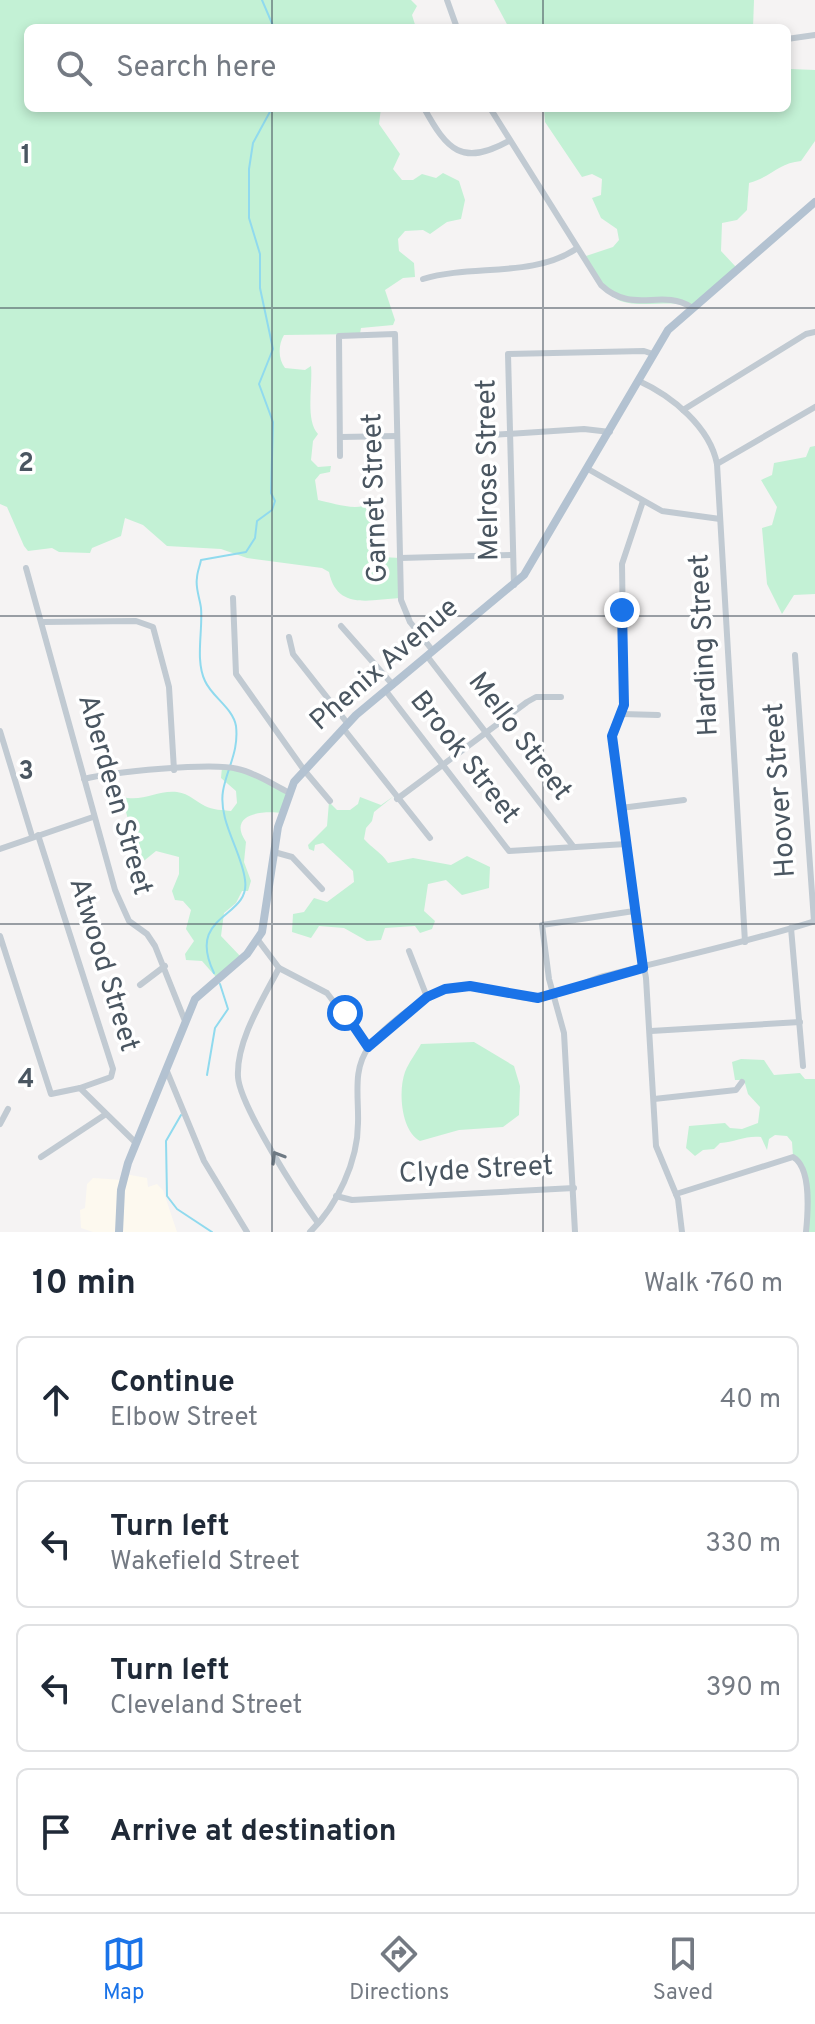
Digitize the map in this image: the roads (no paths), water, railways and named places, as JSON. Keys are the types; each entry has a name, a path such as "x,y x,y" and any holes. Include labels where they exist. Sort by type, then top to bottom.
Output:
{"main road":[{"name":"Phenix Avenue","path":"258,940 288,792 304,770 346,726 389,688 514,585 538,553 653,354 683,315 815,202"},
{"path":"119,1232 121,1190 135,1142 185,1021 202,991 258,940"}],"street":[{"path":"447,0 456,24"},
{"path":"791,38 815,35"},
{"path":"426,112 442,138 459,151 480,154 509,141"},
{"path":"492,112 601,285 615,297 636,302 673,300 691,307"},
{"path":"423,279 452,272 549,263 576,249"},
{"path":"673,300 683,315"},
{"path":"683,410 815,332"},
{"name":"Garnet Street","path":"341,437 339,336 395,334 404,613 430,653"},
{"name":"Melrose Street","path":"514,585 508,354 644,351 653,354"},
{"name":"Harding Street","path":"639,381 656,389 683,410 711,445 717,464 745,942"},
{"path":"717,464 815,407"},
{"path":"476,436 584,429 610,432"},
{"path":"340,456 341,437 397,436"},
{"path":"588,469 669,513 720,519"},
{"path":"643,501 622,564 622,714 612,736 651,1031 657,1152 676,1194 682,1232"},
{"path":"400,558 511,555"},
{"name":"Aberdeen Street","path":"26,568 93,817 125,913 129,921 147,934 165,966 185,1021"},
{"path":"233,598 236,674 304,770 330,801"},
{"path":"42,622 143,622 156,633 171,698 174,770"},
{"name":"Brook Street","path":"341,626 389,688 443,767 509,851"},
{"path":"289,637 293,654 397,799 430,838"},
{"name":"Mello Street","path":"430,653 573,846"},
{"name":"Hoover Street","path":"795,655 815,921"},
{"path":"397,799 532,698 561,697"},
{"path":"622,714 658,715"},
{"path":"0,731 3,752 35,836"},
{"path":"84,779 111,773 235,768 253,773 288,792"},
{"path":"621,808 684,800"},
{"path":"0,849 93,817"},
{"name":"Atwood Street","path":"35,836 113,1069 105,1080 80,1088"},
{"name":"Mello Street","path":"509,851 626,844"},
{"path":"274,852 292,857 322,889"},
{"path":"574,1188 564,1033 542,925 634,911"},
{"path":"279,968 243,1045 238,1078 269,1143 316,1228 336,1196 356,1141 359,1070 368,1047 427,997 462,986 526,997 554,995 604,976 745,942 815,921"},
{"path":"791,928 803,1066"},
{"path":"0,936 51,1094 80,1088 135,1142"},
{"path":"258,940 279,968 327,993 368,1047"},
{"path":"409,951 427,997"},
{"path":"140,985 165,966"},
{"path":"651,1031 800,1022"},
{"path":"166,1069 172,1077 204,1161 247,1232"},
{"path":"654,1099 736,1090 742,1082"},
{"path":"0,1124 8,1109"},
{"path":"41,1157 106,1114"},
{"path":"676,1194 793,1157 798,1160 805,1178 806,1232"},
{"name":"Clyde Street","path":"336,1196 352,1200 574,1188 575,1232"},
{"path":"807,1211 815,1207"}],"waterway":[{"path":"262,0 272,24"},
{"path":"214,973 207,953 207,939 213,927 239,903 245,880 222,802 236,744 236,726 231,714 208,687 202,673 197,574 201,560 246,552 255,538 257,521 272,510 275,501 271,493 273,422 259,384 273,349 260,288 260,254 249,218 249,169 253,143 270,112"},
{"path":"207,1075 215,1028 228,1009 220,984"},
{"path":"181,1115 166,1141 167,1196 177,1209 212,1232"}]}
